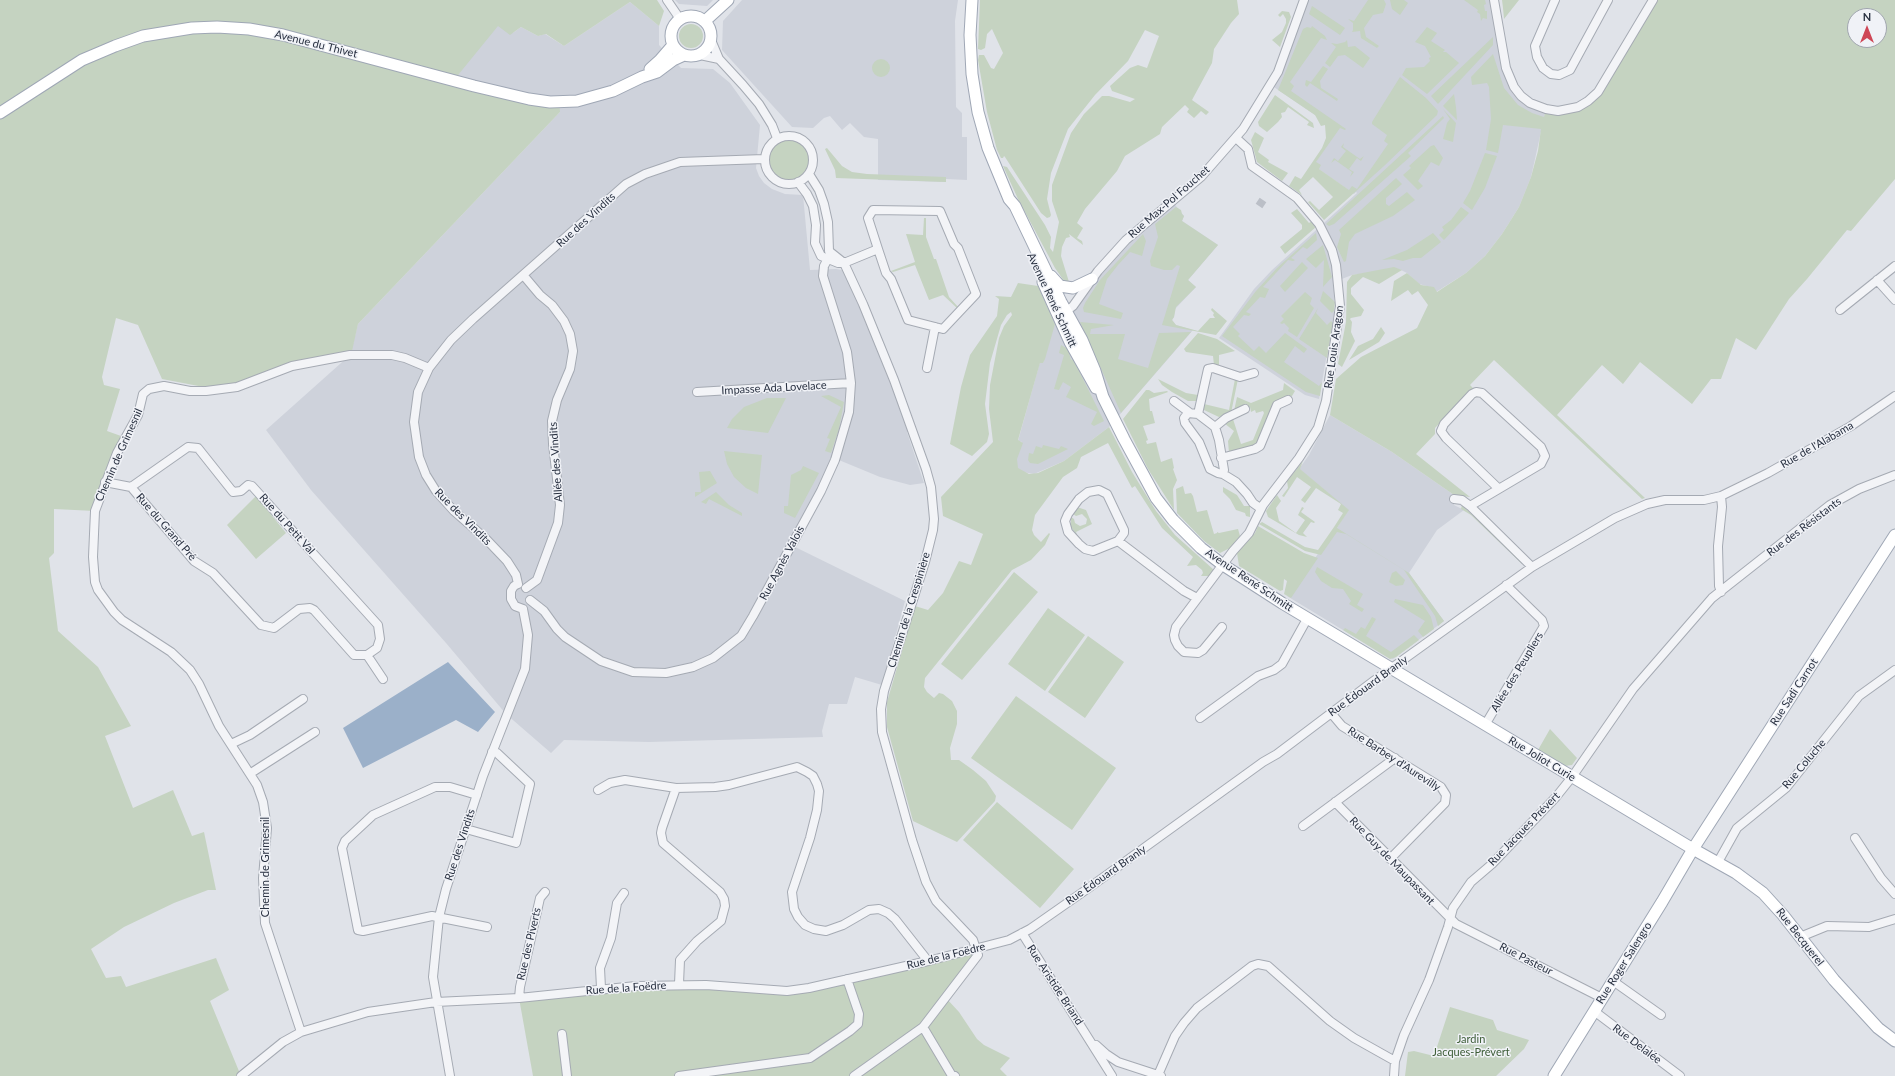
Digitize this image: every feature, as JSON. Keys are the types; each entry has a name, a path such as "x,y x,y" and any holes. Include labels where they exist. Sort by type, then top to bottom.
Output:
{"main road":[{"path":"705,21 728,0"},
{"name":"Avenue René Schmitt","path":"972,0 970,49 976,101 985,139 1009,199 1014,216 1062,314"},
{"path":"693,16 705,21 711,30 711,40 707,49 700,55 692,56 684,55 677,51 673,45 672,30 680,19 693,16"},
{"name":"Avenue du Thivet","path":"0,113 82,60 108,48 143,36 192,28 217,27 249,29 283,35 474,86 529,99 550,102 577,101 596,97 657,72 673,60 684,55"},
{"name":"Avenue du Thivet","path":"642,77 673,45"},
{"name":"Avenue René Schmitt","path":"1009,199 1015,206 1041,261 1087,374 1103,396 1142,474 1164,508 1186,534 1223,565 1391,669"},
{"path":"1041,261 1060,286 1072,288 1092,279"},
{"name":"Rue Sadi Carnot","path":"1692,849 1895,535"},
{"name":"Rue Joliot Curie","path":"1391,669 1692,849"},
{"name":"Rue Becquerel","path":"1692,849 1736,873 1763,893 1878,1028 1895,1041"},
{"name":"Rue Roger Salengro","path":"1554,1076 1662,902 1692,849"}],"street":[{"path":"667,0 680,19"},
{"name":"Rue Max-Pol Fouchet","path":"1062,314 1077,301 1092,279 1126,240 1201,177 1236,138 1250,119 1278,72 1304,0"},
{"path":"1494,0 1506,68 1514,87 1521,96 1530,103 1546,109 1558,111 1578,107 1598,92 1653,0"},
{"path":"1555,0 1535,46 1537,57 1543,68 1551,74 1559,75 1570,70 1608,0"},
{"path":"711,40 718,59 755,98 772,125 777,138"},
{"path":"700,55 718,59"},
{"path":"791,135 804,140 812,150 813,163 809,174 798,182 790,184 775,180 767,170 764,159 766,151 770,144 777,138 791,135"},
{"name":"Rue Louis Aragon","path":"1222,626 1201,652 1187,652 1178,646 1174,638 1175,630 1197,598 1252,529 1260,508 1313,437 1324,410 1340,311 1340,297 1336,265 1323,231 1316,220 1297,198 1252,166 1248,149 1236,138"},
{"name":"Rue des Vindits","path":"450,1076 436,1002 433,977 439,917 477,795 492,752 525,669 528,635 523,610 515,606 511,599 514,586 518,584 516,575 507,561 486,539 454,511 436,491 426,475 419,457 414,422 418,392 428,368 448,344 467,325 626,184 645,174 680,162 764,159"},
{"path":"809,174 819,190 824,204 828,222 829,256"},
{"path":"798,182 807,194 813,206 817,250 821,256 829,256 838,263 844,263 878,249"},
{"path":"873,210 942,212 976,294 943,329 906,319 892,279 886,273 878,249 868,218 873,210"},
{"name":"Rue Agnès Valois","path":"530,600 544,611 565,637 601,661 622,669 644,674 680,671 705,662 723,651 746,630 822,488 835,460 850,409 851,383 847,352 823,276 823,271 829,256"},
{"name":"Chemin de la Crespinière","path":"844,263 884,354 926,469 931,487 934,519 933,530 925,562 884,691 881,709 881,725 884,743 926,882 936,901 968,933 974,942 976,949"},
{"path":"1840,310 1895,266"},
{"name":"Allée des Vindits","path":"524,276 540,295 552,305 564,321 570,334 573,351 570,369 557,400 552,421 560,505 558,522 537,580 526,588"},
{"path":"1877,280 1895,300"},
{"path":"927,368 935,328"},
{"name":"Chemin de Grimesnil","path":"301,1032 265,923 263,878 266,828 263,802 258,785 219,726 199,684 190,670 171,652 122,620 114,612 98,590 94,571 95,511 117,453 138,415 143,394 149,389 156,386 206,391 237,387 292,366 350,355 392,355 405,358 428,368"},
{"path":"1194,414 1208,369 1214,368 1240,377 1254,373"},
{"name":"Impasse Ada Lovelace","path":"697,392 851,383"},
{"path":"1470,506 1498,488 1541,464 1545,452 1482,393 1474,393 1444,424 1441,431 1446,438 1498,488"},
{"name":"Rue de l'Alabama","path":"1736,489 1768,473 1850,426 1895,396"},
{"path":"1222,458 1255,449 1260,446 1277,404 1288,400"},
{"path":"1174,401 1215,427 1222,458 1224,470 1223,474"},
{"path":"1215,427 1226,418 1245,410"},
{"path":"1194,414 1185,416 1185,423 1199,442 1210,468 1240,485 1253,503 1260,508"},
{"name":"Rue du Petit Val","path":"131,487 188,447 198,448 233,492 240,491 248,485 252,486 378,625 380,632 379,644 375,651 367,655"},
{"name":"Rue des Résistants","path":"1720,592 1830,506 1859,489 1895,475"},
{"name":"Rue du Grand Pré","path":"105,482 131,487 194,561 214,573 261,625 274,628 298,609 310,608 314,610 350,651 358,656 367,655"},
{"name":"Rue Édouard Branly","path":"1022,933 1090,887 1262,762 1277,754 1532,567 1615,518 1641,507 1666,500 1704,500 1721,496 1736,489"},
{"path":"1099,490 1107,494 1124,530 1118,541 1096,551 1089,551 1082,547 1068,532 1065,524 1067,516 1079,499 1088,492 1099,490"},
{"path":"1720,592 1718,546 1722,507 1721,496"},
{"path":"1454,499 1462,500 1470,506 1532,567"},
{"path":"1118,541 1184,591 1197,598"},
{"path":"518,584 526,588 530,600 528,608 523,610"},
{"name":"Allée des Peupliers","path":"1485,725 1544,626 1542,620 1506,585"},
{"name":"Rue Jacques Prévert","path":"1394,1076 1396,1060 1404,1035 1427,986 1453,908 1471,882 1492,864 1556,797 1572,777 1633,689 1705,605 1720,592"},
{"path":"1200,718 1258,676 1274,670 1282,664 1308,619"},
{"path":"367,655 383,679"},
{"name":"Rue Coluche","path":"1718,862 1737,828 1786,788 1859,696 1895,670"},
{"path":"232,744 250,735 303,699"},
{"name":"Rue Barbey d'Aurevilly","path":"1331,713 1342,726 1441,787 1446,795 1445,803 1390,859"},
{"path":"251,773 315,732"},
{"path":"466,829 516,843 530,784 497,753 492,752"},
{"path":"1303,826 1394,758"},
{"path":"598,790 610,783 625,780 676,788 729,785 797,768 807,772 813,776 819,791 817,810 810,838 792,892 794,909 798,917 805,925 814,929 826,931 844,925 869,910 879,909 888,913 895,919 928,961"},
{"path":"477,795 450,786 435,786 373,815 343,844 343,856 349,876 356,927 358,930 363,931 432,916 487,927"},
{"path":"676,788 660,834 663,843 720,892 724,899 725,906 721,921 697,941 680,960 679,984"},
{"name":"Rue Guy de Maupassant","path":"1335,802 1450,919"},
{"path":"1855,838 1881,878 1895,894"},
{"name":"Rue des Piverts","path":"519,998 520,987 540,898 545,892"},
{"path":"601,988 600,968 611,938 617,903 624,893"},
{"name":"Rue Pasteur","path":"1450,919 1456,924 1602,998"},
{"path":"1800,937 1826,926 1869,927 1895,919"},
{"name":"Rue de la Foëdre","path":"241,1076 283,1042 301,1032 352,1016 436,1002 519,998 601,988 679,984 787,991 809,988 928,961 1009,940 1022,933"},
{"name":"Rue Aristide Briand","path":"1022,933 1112,1076"},
{"path":"854,1076 923,1027 978,957 976,949"},
{"path":"1154,1075 1175,1036 1184,1023 1198,1008 1252,966 1258,964 1268,966 1330,1021 1354,1038 1396,1060"},
{"path":"679,1076 810,1058 858,1024 860,1014 847,979"},
{"path":"1613,981 1661,1015"},
{"name":"Rue Delalée","path":"1594,1011 1680,1076"},
{"path":"923,1027 951,1075"},
{"path":"562,1034 567,1076"},
{"name":"Rue Aristide Briand","path":"1088,1036 1106,1054 1118,1062 1154,1075"}],"shaded area":[{"path":"538,0 513,33 521,27 538,36 545,34 564,46 630,2 659,26 659,45 681,68 713,69 730,83 760,125 756,168 759,176 764,183 772,189 785,194 803,195 810,270 836,269 842,270 847,276 909,429 907,432 924,483 910,485 880,477 834,458 789,544 905,601 882,685 855,677 847,704 829,704 822,731 823,737 649,742 564,740 551,753 506,714 446,643 311,490 266,430 350,355 358,324 560,112 453,80 461,70 376,46"},
{"path":"675,0 713,0 707,6 679,4"},
{"path":"742,0 958,0 955,21 956,107 962,113 962,137 967,137 967,180 946,179 946,182 878,180 878,139 864,137 850,123 842,130 830,116 824,118 813,128 792,127 722,50 723,21"},
{"path":"1304,0 1494,0 1514,87 1546,109 1531,177 1519,207 1502,234 1485,256 1466,273 1436,292 1434,288 1419,284 1407,273 1399,269 1352,275 1334,282 1334,314 1319,399 1305,395 1219,338 1254,289 1272,270 1357,193 1356,192 1354,194 1313,165 1337,130 1271,85"},
{"path":"1172,201 1184,216 1182,221 1218,245 1188,280 1196,287 1175,309 1172,320 1176,325 1193,330 1109,427 1064,461 1034,474 1017,471 1013,459 1022,442 1018,441 1040,362 1043,363 1058,316 1066,312 1098,271"},
{"path":"1330,415 1392,452 1454,495 1454,505 1464,510 1437,530 1409,573 1444,621 1393,659 1287,596 1337,528 1348,510 1299,469 1309,455"}],"green space":[{"path":"0,0 657,0 664,11 659,26 630,2 564,46 546,34 538,36 521,27 510,35 498,26 454,80 559,102 560,112 358,324 352,351 305,359 280,366 245,381 209,388 162,379 138,325 116,318 102,377 104,385 120,389 107,431 121,436 117,453 95,511 54,509 54,553 49,558 58,631 98,667 131,726 105,736 133,808 173,790 192,836 204,832 216,890 208,890 174,903 124,927 91,949 106,978 121,976 126,987 216,958 229,990 210,1001 241,1076 0,1076"},
{"path":"980,0 1237,0 1239,14 1231,23 1214,49 1212,63 1192,100 1209,112 1206,115 1201,111 1194,118 1187,112 1189,109 1185,105 1162,127 1160,134 1125,156 1117,171 1085,209 1077,223 1083,228 1077,238 1082,241 1083,245 1069,234 1070,237 1066,238 1062,247 1061,256 1069,282 1064,281 1055,268 1018,199 1003,166 1007,167 1045,225 1051,237 1050,248 1053,252 1059,222 1052,201 1052,185 1071,133 1084,114 1102,96 1109,96 1130,102 1135,99 1112,91 1110,86 1130,68 1138,65 1147,68 1159,36 1145,30 1128,61 1095,95 1068,129 1051,173 1047,199 1051,215 1047,218 1041,213 1005,157 1004,156 1001,158 997,150 987,112 978,60 979,55 984,55 991,68 994,69 1003,53 992,29 987,34 985,48 981,50 978,49"},
{"path":"1368,0 1384,0 1386,4 1383,13 1373,15 1364,28 1366,37 1379,46 1377,48 1361,38 1360,31 1352,32 1353,23 1348,19 1354,21"},
{"path":"1390,0 1404,0 1408,3 1400,15 1392,9"},
{"path":"1464,0 1485,0 1486,4 1484,5 1485,11 1487,11 1487,19 1483,18 1481,21 1480,14 1477,12 1478,10"},
{"path":"1502,0 1519,0 1504,19 1503,8"},
{"path":"1653,0 1895,0 1895,179 1851,231 1847,230 1789,299 1756,350 1736,338 1721,379 1711,379 1692,404 1640,362 1623,384 1602,365 1557,415 1645,498 1642,499 1494,360 1470,385 1473,388 1435,428 1435,434 1416,454 1470,497 1454,495 1392,452 1330,415 1336,379 1361,357 1417,328 1428,305 1418,291 1412,295 1408,290 1391,301 1394,281 1407,273 1421,285 1434,287 1437,292 1466,273 1485,256 1502,234 1519,207 1531,177 1538,151 1541,129 1503,125 1498,153 1486,150 1491,119 1489,87 1487,83 1472,85 1471,77 1493,54 1504,88 1518,105 1532,113 1544,117 1546,109 1588,101"},
{"path":"1312,6 1345,28 1340,35 1309,14"},
{"path":"1282,11 1289,12 1291,17 1280,47 1272,40 1282,32 1286,23 1286,19 1283,14 1280,17 1278,15"},
{"path":"691,24 700,27 703,36 700,45 691,48 682,45 679,36 682,27"},
{"path":"1312,26 1325,36 1327,40 1321,38 1290,82 1294,86 1291,91 1346,129 1340,128 1316,162 1321,165 1319,169 1349,190 1352,186 1357,189 1388,144 1384,141 1387,135 1372,124 1372,122 1400,77 1426,98 1438,111 1437,115 1384,166 1324,220 1308,202 1310,201 1319,210 1333,197 1313,177 1299,190 1302,195 1289,186 1295,176 1301,179 1322,148 1326,138 1325,125 1321,126 1315,115 1278,90 1303,29 1307,27 1311,28"},
{"path":"1427,27 1437,33 1431,41 1445,50 1443,52 1446,52 1459,63 1427,94 1402,75 1406,68 1424,67 1430,61 1429,58 1431,57 1425,46 1415,42"},
{"path":"1493,37 1493,45 1438,104 1431,96"},
{"path":"1347,40 1348,47 1355,46 1370,58 1363,68 1345,55 1338,56 1330,67 1325,63 1336,47 1331,43 1337,44"},
{"path":"877,59 885,59 890,64 888,75 885,77 877,77 872,72 872,64"},
{"path":"1323,66 1328,69 1320,81 1321,88 1338,99 1337,101 1310,83 1307,87 1305,85 1306,80 1311,82"},
{"path":"1454,94 1456,107 1457,120 1443,106"},
{"path":"1275,95 1313,123 1314,128 1307,125 1309,122 1288,107 1285,112 1281,113 1282,117 1278,122 1267,132 1259,126 1258,122"},
{"path":"1443,109 1456,123 1453,142 1443,139 1447,123 1450,119"},
{"path":"1443,116 1444,118 1408,153 1411,156 1334,224 1329,226 1326,224"},
{"path":"1255,132 1264,138 1258,152 1269,160 1268,162 1288,173 1282,181 1257,162 1251,140"},
{"path":"793,140 800,143 806,149 809,160 808,168 800,177 793,180 785,180 778,177 770,168 769,156 772,149 781,141"},
{"path":"1344,143 1343,147 1360,159 1364,156 1361,161 1357,158 1349,169 1354,172 1350,177 1352,172 1335,160 1331,163 1334,158 1338,161 1346,151 1341,147"},
{"path":"1434,145 1443,158 1439,166 1431,162 1418,181 1423,186 1418,190 1403,175 1411,168 1409,166"},
{"path":"827,148 842,166 852,172 867,174 946,177 946,182 836,178 835,170 825,149"},
{"path":"1485,153 1497,156 1485,188 1472,210 1463,203 1470,191"},
{"path":"1396,178 1402,184 1386,198 1386,204 1389,206 1407,192 1415,200 1393,216 1355,234 1349,242 1346,261 1344,262 1337,247 1341,234 1339,230"},
{"path":"1176,207 1181,210 1184,216 1182,221 1218,245 1188,280 1196,287 1176,307 1172,320 1176,325 1198,331 1210,318 1215,318 1213,315 1214,313 1211,310 1212,308 1227,321 1216,335 1162,325 1180,266 1177,265 1172,270 1164,270 1151,266 1150,261 1158,237 1155,224"},
{"path":"1461,207 1469,213 1444,240 1439,235 1444,230 1442,227 1451,220"},
{"path":"1297,209 1309,223 1312,221 1316,227 1285,254 1280,247 1302,229 1302,225 1291,213"},
{"path":"924,218 926,218 926,237 934,259 936,259 949,297 959,308 958,309 943,295 929,300 915,265 893,272 891,271 915,262 906,234 923,235"},
{"path":"1316,233 1317,240 1307,249 1303,247 1291,258 1295,260 1288,260 1263,287 1269,289 1265,298 1260,297 1246,312 1251,314 1249,316 1244,315 1233,327 1240,334 1238,336 1254,351 1259,346 1266,353 1285,333 1307,349 1304,353 1295,346 1284,362 1319,386 1322,382 1320,396 1306,392 1222,336 1256,291 1277,268"},
{"path":"1433,233 1441,242 1421,258 1413,258 1403,261 1394,259 1382,260 1407,250"},
{"path":"1143,234 1146,241 1142,256 1130,252 1118,265 1107,279 1099,304 1123,313 1121,319 1084,312 1083,308 1085,303 1100,280"},
{"path":"1323,245 1332,277 1323,287 1324,260 1316,268 1306,259"},
{"path":"1302,262 1308,268 1285,292 1280,286"},
{"path":"1394,267 1402,270 1379,284 1363,277 1351,288 1351,294 1364,310 1361,316 1350,319 1352,322 1351,332 1355,341 1342,367 1338,364 1346,322 1347,282 1352,275"},
{"path":"1018,283 1038,286 1055,324 1045,359 1043,363 1040,363 1018,440 1023,443 1017,459 1018,468 1029,474 1038,473 1064,461 1109,427 1132,472 1156,511 1175,535 1214,570 1210,576 1201,576 1203,573 1202,570 1196,565 1187,566 1193,557 1162,528 1135,486 1132,488 1108,443 1081,457 1077,468 1063,477 1035,515 1032,530 1034,535 1041,542 1049,533 1050,534 1045,545 1031,560 1012,570 925,678 924,687 927,692 934,698 939,693 943,694 952,701 957,711 957,724 950,748 951,760 959,760 973,770 986,781 996,796 995,801 957,842 913,821 887,727 887,702 915,606 928,610 943,593 959,561 971,565 983,534 943,516 941,497 993,442 989,409 990,385 999,338 1004,326 1012,315 1011,312 1007,315 1001,325 990,363 985,404 989,434 987,442 972,456 950,444 961,387 970,355 997,316 999,299 995,296 1011,297"},
{"path":"1323,291 1335,302 1334,311 1332,313 1320,301"},
{"path":"1305,292 1312,298 1310,304 1314,308 1297,337 1288,331 1289,328 1284,323 1280,323 1284,319 1281,316"},
{"path":"1318,308 1316,313 1327,325 1331,321 1333,323 1327,358 1299,339"},
{"path":"1080,322 1114,325 1091,329 1090,334 1125,334 1118,359 1148,368 1159,333 1191,332 1121,413"},
{"path":"1381,327 1385,333 1379,342 1349,360 1358,346 1373,339"},
{"path":"1198,333 1217,339 1235,351 1219,355 1219,365 1214,365 1213,356 1186,352 1184,349"},
{"path":"1061,345 1068,349 1071,360 1073,359 1104,421 1094,426 1091,424 1097,412 1066,397 1071,387 1063,382 1059,390 1054,389 1064,355 1059,353"},
{"path":"1158,379 1186,393 1198,395 1197,401 1188,401 1172,392 1162,385"},
{"path":"1235,379 1238,379 1231,413 1219,417 1204,410 1204,404 1229,410"},
{"path":"1284,383 1295,391 1292,396 1275,402 1257,445 1229,453 1228,441 1234,431 1224,423 1233,419 1241,444 1253,440 1264,413 1263,411 1256,413 1255,410 1251,412 1250,407 1245,406 1234,411 1237,397 1251,403 1283,390"},
{"path":"1146,390 1154,393 1168,392 1149,399 1150,411 1152,411 1155,423 1143,426 1148,440 1146,441 1147,444 1156,442 1161,462 1172,458 1173,469 1177,480 1173,489 1174,510 1148,469 1123,419"},
{"path":"829,395 844,402 839,429 831,453 825,451 830,439 827,438 841,407 821,396"},
{"path":"767,398 786,398 768,433 727,428 732,419 744,407"},
{"path":"1043,445 1059,449 1061,446 1068,449 1038,464 1030,463 1028,460 1029,453 1033,454 1036,446 1042,448"},
{"path":"724,451 762,455 758,494 746,488 734,477 727,464"},
{"path":"1303,461 1300,469 1349,510 1337,528 1409,573 1444,621 1438,626 1435,616 1404,570 1346,534 1337,532 1321,555 1305,551 1259,524 1262,522 1305,547 1318,550 1343,513 1338,510 1341,504 1316,488 1305,503 1301,500 1311,487 1297,477 1284,497 1282,496 1288,488 1287,481"},
{"path":"803,466 819,473 795,518 784,513 784,506 788,506 791,475 801,470"},
{"path":"710,471 717,483 695,497 695,492 701,492 699,472"},
{"path":"1183,486 1185,494 1191,493 1193,496 1197,512 1207,510 1214,534 1217,532 1219,533 1238,529 1240,536 1230,548 1220,553 1204,541 1177,513 1176,489"},
{"path":"1223,487 1237,495 1244,506 1250,506 1250,517 1246,516 1245,513 1236,510 1230,499 1223,492"},
{"path":"716,492 729,505 742,513 742,516 709,499 706,504 701,502"},
{"path":"1277,495 1281,501 1276,508 1279,521 1296,533 1305,520 1298,515 1302,507 1304,508 1301,512 1315,522 1311,522 1303,533 1307,537 1299,535 1268,517 1266,511"},
{"path":"256,496 286,533 256,559 227,525"},
{"path":"1462,505 1523,563 1522,564 1471,515 1461,509"},
{"path":"1077,507 1086,510 1092,524 1076,532 1078,537 1071,527 1071,517 1074,519 1075,523 1080,526 1086,524 1087,519 1082,514 1076,516 1073,514"},
{"path":"1258,526 1304,553 1318,558 1291,598 1284,594 1287,581 1284,579 1283,590 1280,591 1239,566 1237,553 1255,533"},
{"path":"1317,567 1363,594 1357,605 1364,609 1362,612 1349,604 1351,601 1343,589 1332,588 1321,581 1315,572"},
{"path":"1396,571 1405,580 1403,585 1396,586 1389,582 1392,573"},
{"path":"1014,572 1038,592 962,680 941,664"},
{"path":"1395,599 1423,605 1431,617 1434,629 1423,637 1418,631 1425,621 1394,602"},
{"path":"1048,608 1085,635 1045,691 1008,664"},
{"path":"1372,617 1376,619 1366,636 1391,652 1414,635 1419,640 1396,657 1390,659 1343,630 1345,628 1356,634 1361,627 1365,629"},
{"path":"1088,636 1124,662 1085,718 1048,692"},
{"path":"1016,696 1116,768 1072,830 971,758"},
{"path":"1550,729 1577,758 1572,765 1565,766 1538,750"},
{"path":"997,802 1074,869 1040,908 963,840"},
{"path":"967,951 978,955 946,998 959,1012 977,1039 984,1045 1010,1058 1000,1069 1007,1076 533,1076 519,998 679,984 788,991"},
{"name":"Jardin Jacques-Prévert","path":"1450,1007 1493,1020 1497,1030 1529,1040 1524,1049 1496,1076 1405,1076 1408,1052 1414,1051 1434,1056"}],"water":[{"path":"448,662 495,712 478,732 456,720 363,768 343,728"}],"tunnel":[{"path":"1259,206 1263,200"}]}
